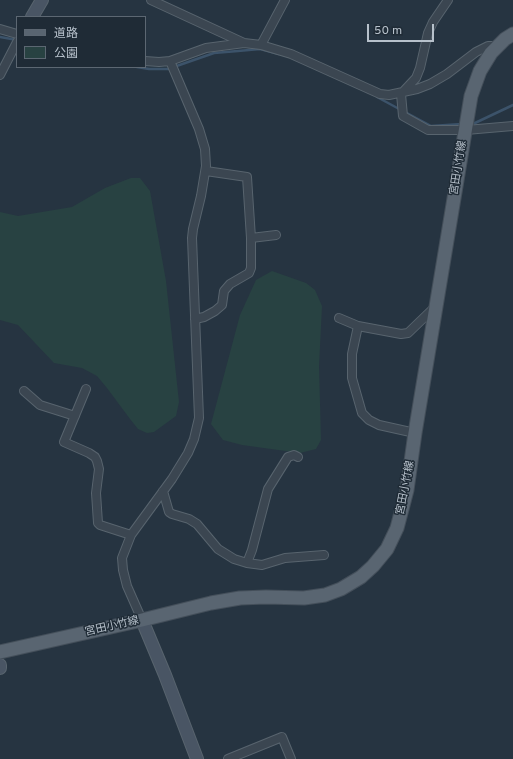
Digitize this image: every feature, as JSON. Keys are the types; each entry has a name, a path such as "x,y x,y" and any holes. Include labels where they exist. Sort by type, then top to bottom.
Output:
{"main road":[{"name":"宮田小竹線","path":"0,652 211,603 240,598 304,598 325,595 341,589 361,577 373,566 386,549 397,528 407,490 415,433 466,130 470,96 480,71 492,53 505,39 513,34"}],"street":[{"path":"33,16 42,0"},
{"path":"151,0 162,2 244,43"},
{"path":"261,45 285,0"},
{"path":"448,0 433,22 428,33 420,68 416,78 401,94 403,116 428,130 466,130 513,126"},
{"path":"0,29 16,34"},
{"path":"146,61 170,61 206,48 244,43 261,45 291,54 380,94 389,95 417,90 447,74 476,52 488,46 498,46"},
{"path":"0,75 16,44"},
{"path":"170,61 199,129 205,149 206,171 193,229 195,318 200,418 188,453 131,535 122,558 127,586 165,676 197,759"},
{"path":"195,318 204,317 216,311 222,305 224,291 230,284 249,273 251,268 251,238 247,177 206,171"},
{"path":"251,238 276,235"},
{"path":"339,318 358,326 401,334 408,333 436,306"},
{"path":"358,326 352,354 352,378 362,413 369,420 379,425 415,433"},
{"path":"86,389 64,442 89,453 95,457 97,461 99,469 96,493 98,523 131,535"},
{"path":"24,391 40,405 75,416"},
{"path":"247,563 268,489 288,457 294,455 298,457"},
{"path":"163,491 172,514 189,519 197,524 218,549 234,559 262,565 285,558 324,555"},
{"path":"228,759 246,755 282,737 291,759"}],"green space":[{"path":"131,178 140,178 150,191 166,281 179,402 176,416 154,432 147,433 138,429 97,376 82,368 54,363 18,325 0,320 0,212 18,216 72,207 105,188"},
{"path":"272,271 306,283 315,290 322,306 319,366 321,440 316,449 300,453 242,445 223,440 211,424 240,315 256,280"}],"waterway":[{"path":"0,37 16,40"},
{"path":"143,68 168,69 214,53 260,49 279,54"},
{"path":"377,97 401,110"},
{"path":"471,123 475,123 513,105"},
{"path":"405,112 431,126 462,124"}]}
